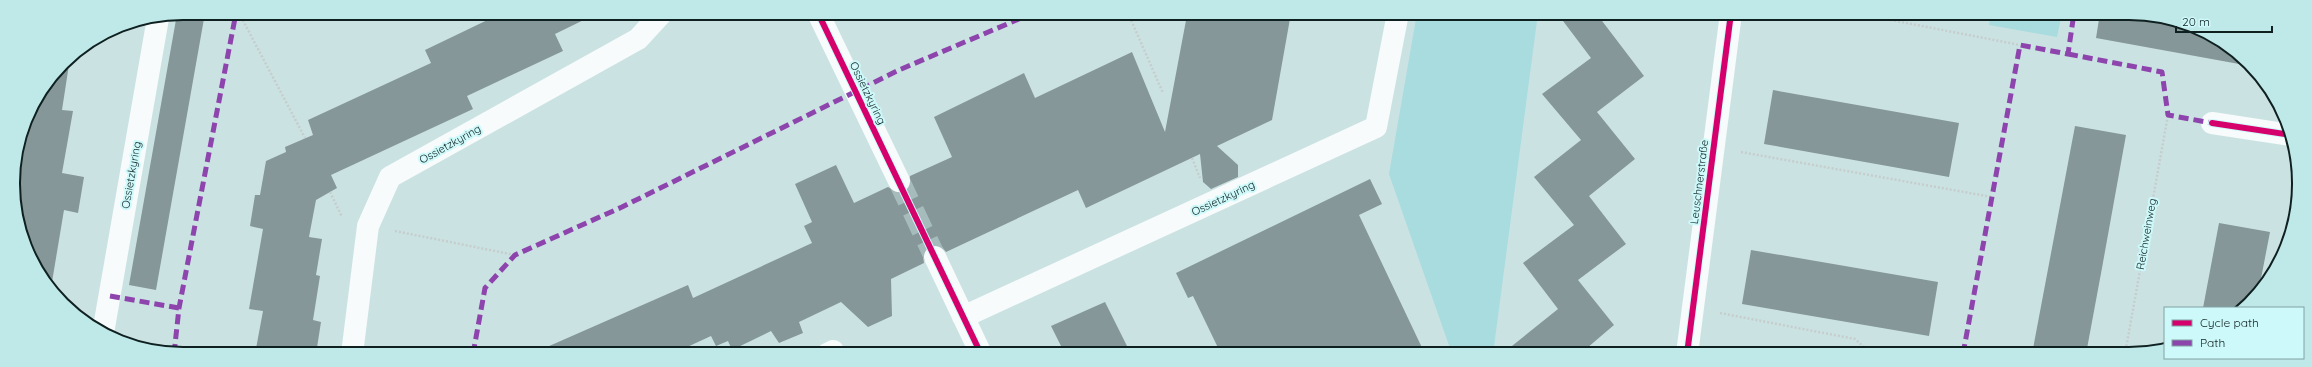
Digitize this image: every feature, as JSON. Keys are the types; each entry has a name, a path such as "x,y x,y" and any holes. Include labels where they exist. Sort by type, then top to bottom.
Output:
{"street":[{"name":"Ossietzkyring","path":"353,347 368,226 390,177 638,39 656,20"},
{"name":"Ossietzkyring","path":"821,20 899,181"},
{"name":"Ossietzkyring","path":"964,317 1376,128 1397,20"},
{"name":"Leuschnerstraße","path":"1688,347 1730,20"},
{"name":"Ossietzkyring","path":"104,326 157,22"},
{"path":"2212,123 2284,134"},
{"path":"935,257 978,347"}],"path":[{"path":"243,20 305,138"},
{"path":"1131,20 1163,93"},
{"path":"1890,20 2020,46"},
{"path":"1714,147 1992,197"},
{"path":"330,192 345,222 515,254"},
{"path":"1693,308 1855,339 1864,347"}],"shaded area":[{"path":"1416,20 1537,20 1494,347 1450,347 1389,174"},
{"path":"1990,20 2061,20 2057,37 1989,25"}],"building":[{"path":"176,20 204,20 156,290 129,285"},
{"path":"487,20 584,20 555,34 563,51 467,96 473,109 331,175 337,188 316,200 309,237 322,239 316,275 320,276 313,320 321,322 317,347 256,347 263,311 249,309 263,229 250,226 255,195 260,195 266,161 286,152 285,147 313,135 308,120 431,63 425,50"},
{"path":"1186,20 1290,20 1272,120 1217,146 1238,165 1238,177 1211,189 1203,182 1200,154 1086,208 1078,190 946,252 942,247 930,246 925,250 923,256 924,263 891,279 892,316 868,327 841,302 799,322 803,333 779,343 771,331 738,347 731,347 728,341 716,346 711,336 687,347 547,347 688,285 693,298 812,243 804,226 812,222 795,184 836,165 854,203 888,187 898,193 905,192 910,188 910,176 952,157 934,117 1024,73 1035,98 1132,52 1165,132"},
{"path":"1562,20 1601,20 1644,76 1597,112 1635,159 1589,196 1626,244 1578,280 1614,325 1588,347 1511,347 1558,309 1523,263 1574,225 1534,177 1581,140 1542,94 1591,58"},
{"path":"2099,20 2150,21 2191,32 2210,42 2240,64 2096,38"},
{"path":"69,68 62,110 73,111 62,173 84,177 78,213 64,210 52,280 32,246 21,205 20,173 23,152 32,121 54,84"},
{"path":"1773,90 1959,123 1949,177 1764,144"},
{"path":"2075,126 2126,135 2087,347 2033,347"},
{"path":"1370,179 1382,204 1359,215 1422,347 1218,347 1193,296 1188,298 1176,273"},
{"path":"2219,223 2270,232 2261,278 2244,299 2235,307 2203,307"},
{"path":"1751,250 1938,282 1929,336 1742,304"},
{"path":"1105,302 1128,347 1062,347 1051,326"}],"tunnel":[{"path":"899,181 935,257"}],"marked path":[{"path":"175,347 179,308 235,20"},
{"path":"474,347 485,288 515,255 622,207 899,70 1017,20"},
{"path":"1964,347 2020,45 2068,54 2073,20"},
{"path":"2068,54 2162,72 2168,115 2212,123"},
{"path":"110,296 179,308"}],"cycle path":[{"path":"821,20 978,347"},
{"path":"1688,347 1730,20"},
{"path":"2212,123 2284,134"}]}
